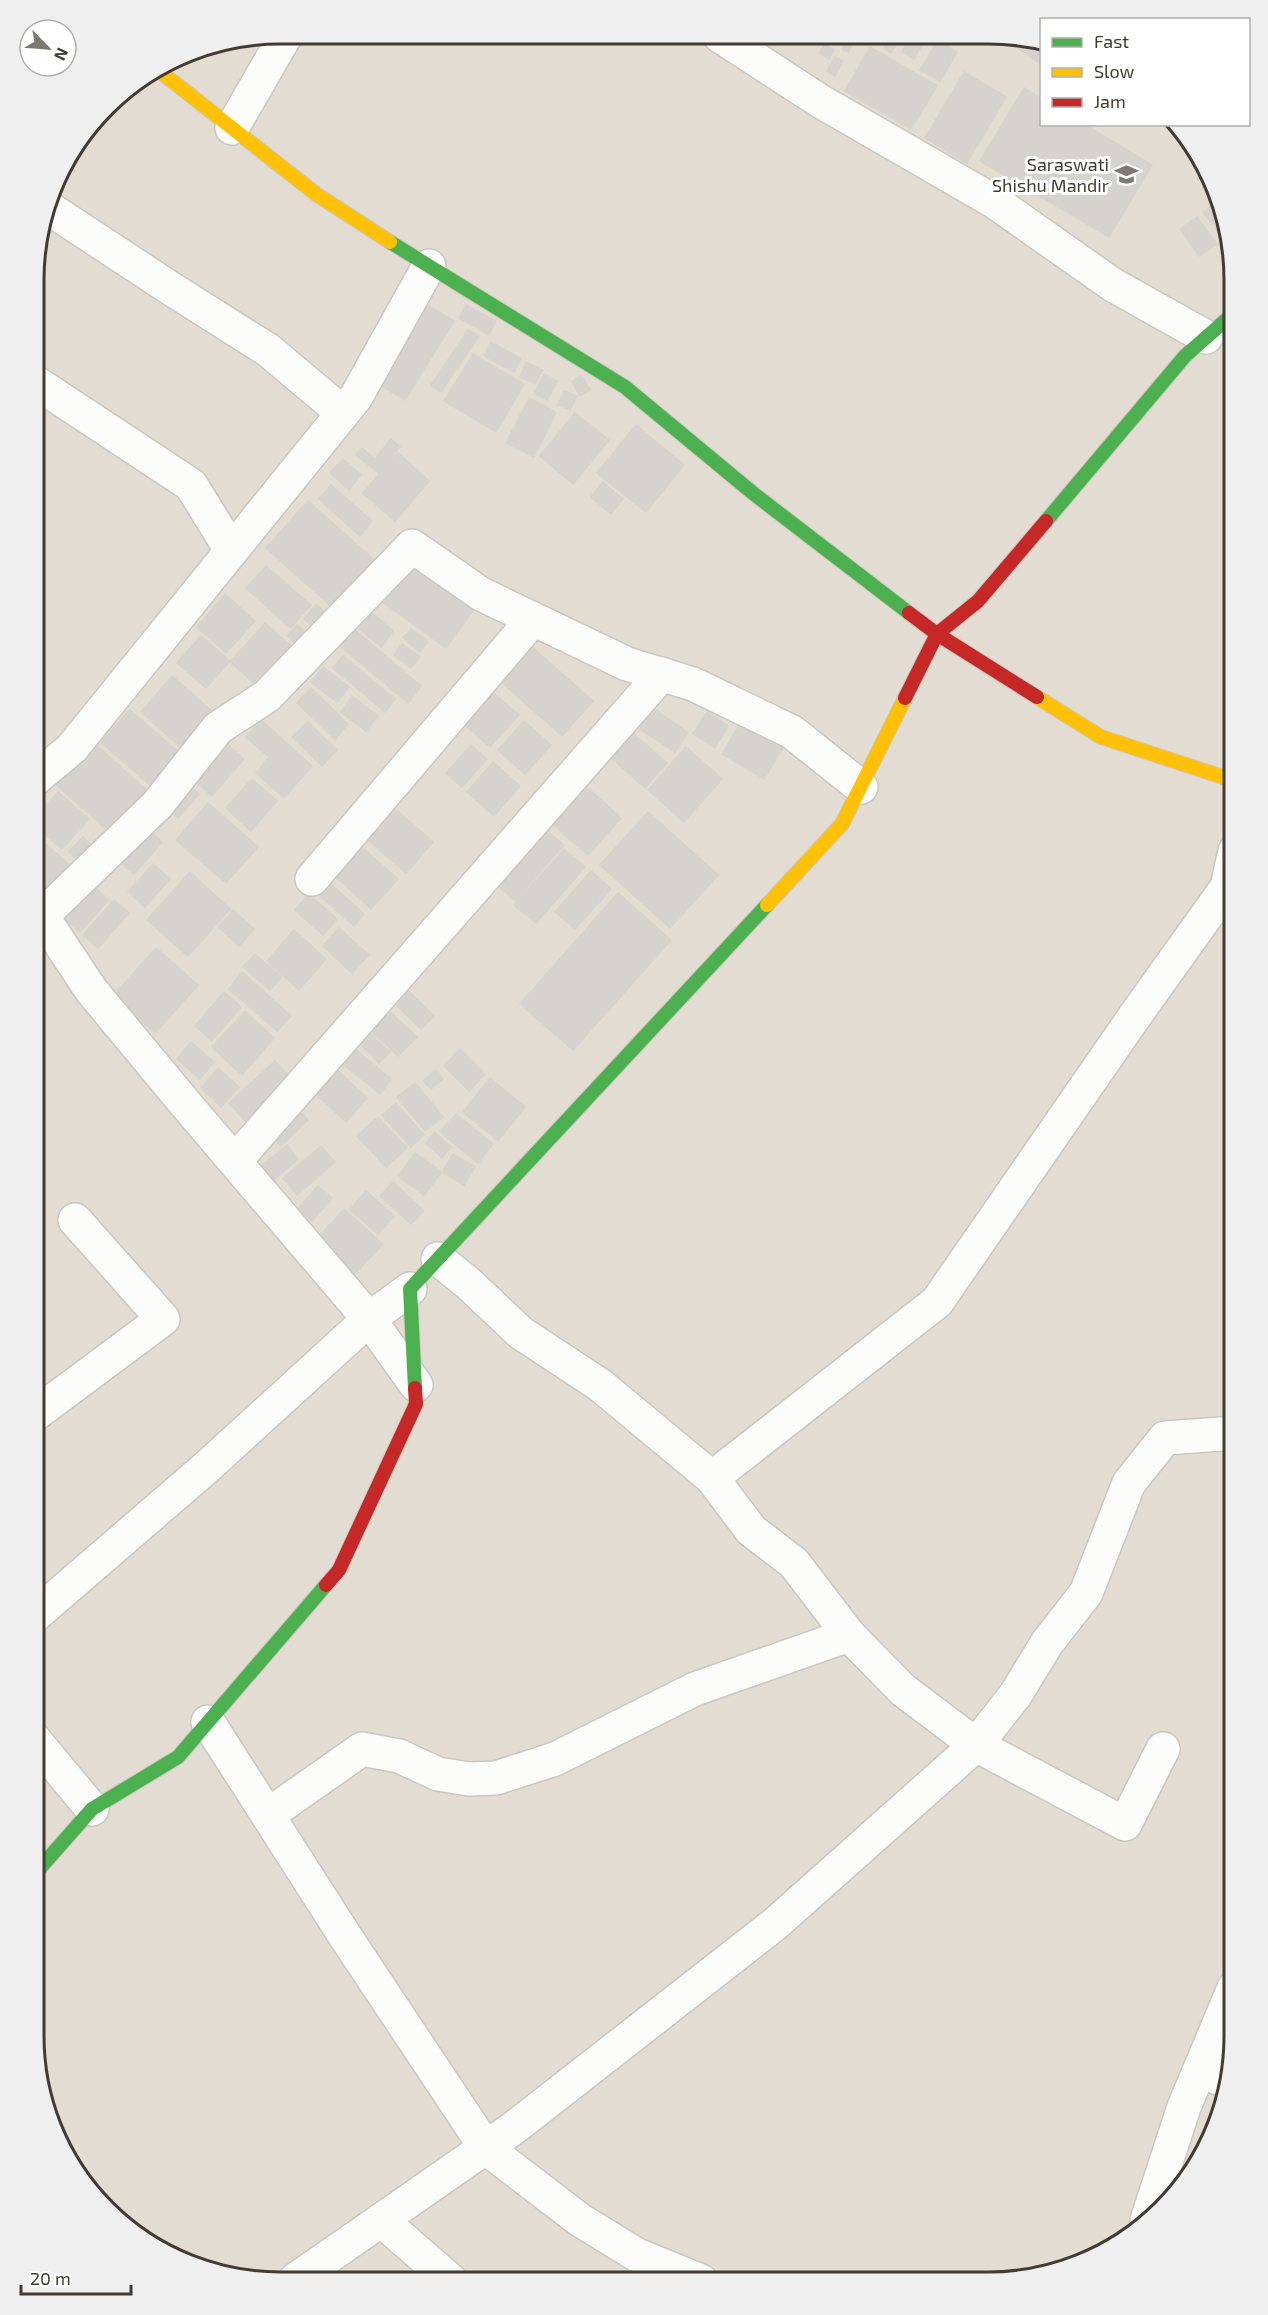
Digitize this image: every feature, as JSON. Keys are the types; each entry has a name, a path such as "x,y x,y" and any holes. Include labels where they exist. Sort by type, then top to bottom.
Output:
{"street":[{"path":"232,128 282,44"},
{"path":"732,44 820,101 995,202 1113,285 1206,337"},
{"path":"164,74 316,194 625,387 754,494 937,634 1101,737 1224,777"},
{"path":"54,212 268,350 343,413"},
{"path":"44,772 72,748 356,397 429,266"},
{"path":"44,1608 208,1466 369,1319 410,1289 842,824 937,634 978,601 1185,356 1224,321"},
{"path":"44,388 191,484 231,550"},
{"path":"44,904 157,805 218,728 267,696 412,546 481,594 627,664 693,684 792,732 861,788"},
{"path":"312,879 533,619"},
{"path":"235,1161 662,674"},
{"path":"712,1478 938,1302 1132,1020 1224,891"},
{"path":"44,918 91,990 369,1319 416,1385"},
{"path":"44,1408 163,1319 75,1220"},
{"path":"438,1259 468,1283 521,1333 600,1385 712,1478 751,1530 794,1563 849,1635 903,1690 976,1745 1125,1824 1163,1749"},
{"path":"44,1864 92,1809 178,1757 339,1570 416,1404 410,1289"},
{"path":"306,2272 486,2148 775,1924 976,1745 1016,1694 1047,1642 1086,1593 1129,1483 1165,1438 1224,1434"},
{"path":"268,1815 362,1749 399,1756 438,1774 469,1779 496,1778 555,1759 695,1689 849,1635"},
{"path":"208,1722 486,2148 580,2220 637,2255 679,2272"},
{"path":"44,1751 92,1809"},
{"path":"1152,2205 1184,2107 1214,2076 1224,2032"},
{"path":"381,2220 441,2272"}],"shaded area":[{"path":"264,44 1004,44 1034,48 1040,50 1040,126 1168,126 1185,148 1207,189 1220,234 1224,264 1224,2051 1220,2081 1207,2126 1185,2167 1166,2191 1132,2223 1079,2254 1034,2267 988,2272 264,2271 234,2267 189,2254 148,2232 124,2213 92,2179 61,2126 48,2081 44,2051 44,264 48,234 61,189 83,148 102,124 136,92 175,68 204,56"}],"building":[{"path":"825,44 834,50 829,59 819,53"},
{"path":"845,44 853,44 848,52 842,49"},
{"path":"887,44 897,44 891,53 884,48"},
{"path":"907,44 923,44 914,59 902,52"},
{"path":"936,44 944,44 957,52 940,81 920,70"},
{"path":"1014,45 1040,50 1040,64"},
{"path":"870,47 937,86 911,129 845,91"},
{"path":"835,57 843,61 835,76 827,71"},
{"path":"964,72 1006,97 967,163 925,138"},
{"path":"1024,88 1040,98 1040,126 1087,126 1152,165 1109,237 980,161"},
{"path":"1212,205 1219,231 1218,232 1203,212"},
{"path":"1197,217 1217,244 1199,256 1180,229"},
{"path":"422,302 454,321 405,400 373,381"},
{"path":"466,305 496,321 489,335 459,318"},
{"path":"468,330 479,336 441,392 431,385"},
{"path":"491,342 521,359 514,372 484,356"},
{"path":"473,354 524,384 496,432 444,401"},
{"path":"526,362 543,370 536,384 520,377"},
{"path":"544,374 558,381 547,400 534,393"},
{"path":"581,375 590,390 580,396 572,382"},
{"path":"564,391 577,396 570,410 558,405"},
{"path":"529,398 556,412 534,457 506,443"},
{"path":"575,413 609,440 573,484 540,456"},
{"path":"636,425 684,465 646,512 597,473"},
{"path":"391,439 400,447 379,473 356,455 362,448 375,459"},
{"path":"398,453 429,481 395,521 363,493"},
{"path":"343,459 361,475 349,490 330,473"},
{"path":"603,482 623,499 611,514 591,497"},
{"path":"331,485 372,521 360,536 319,499"},
{"path":"308,501 373,559 331,606 266,548"},
{"path":"412,562 475,608 446,648 383,602"},
{"path":"266,566 311,605 290,628 246,588"},
{"path":"225,594 255,621 226,653 197,627"},
{"path":"316,604 330,617 317,630 304,619"},
{"path":"372,613 393,631 381,647 359,629"},
{"path":"265,623 293,648 259,687 230,662"},
{"path":"297,625 312,637 301,649 287,636"},
{"path":"349,625 421,686 408,703 335,642"},
{"path":"411,629 428,642 420,652 403,638"},
{"path":"201,636 230,661 206,688 177,663"},
{"path":"402,644 420,657 411,668 394,655"},
{"path":"531,646 593,701 562,736 500,681"},
{"path":"343,656 395,699 385,712 333,668"},
{"path":"323,667 349,687 337,702 311,682"},
{"path":"172,676 214,713 182,748 141,712"},
{"path":"311,688 348,724 335,739 297,703"},
{"path":"492,692 519,715 490,747 464,724"},
{"path":"352,696 378,716 366,731 341,712"},
{"path":"652,708 688,732 675,752 638,728"},
{"path":"130,710 179,753 150,785 101,742"},
{"path":"707,712 728,726 715,748 693,734"},
{"path":"743,718 786,743 764,779 722,754"},
{"path":"261,720 312,766 284,798 256,773 269,757 246,737"},
{"path":"524,721 551,745 525,774 498,750"},
{"path":"308,722 337,750 322,766 292,737"},
{"path":"628,729 667,763 645,788 606,753"},
{"path":"89,739 150,793 113,835 52,781"},
{"path":"224,741 244,759 212,796 192,778"},
{"path":"471,745 487,759 462,787 446,773"},
{"path":"686,747 722,779 684,822 648,790"},
{"path":"493,762 520,786 494,816 467,792"},
{"path":"252,779 277,801 251,831 226,808"},
{"path":"184,780 199,794 178,818 163,804"},
{"path":"579,780 621,818 588,855 545,818"},
{"path":"58,792 89,819 62,849 44,833 44,808"},
{"path":"208,803 258,847 226,883 176,840"},
{"path":"393,807 433,842 406,873 366,838"},
{"path":"648,812 718,875 670,928 600,865"},
{"path":"538,823 564,845 515,901 489,878"},
{"path":"146,827 162,842 134,874 117,860"},
{"path":"83,837 100,853 86,867 69,852"},
{"path":"44,843 77,871 55,896 44,886"},
{"path":"358,844 398,879 371,909 332,873"},
{"path":"564,849 585,867 536,923 514,905"},
{"path":"153,864 170,879 145,907 128,892"},
{"path":"591,871 611,889 575,929 555,912"},
{"path":"190,872 230,909 188,956 147,920"},
{"path":"323,877 364,914 354,926 312,889"},
{"path":"86,880 109,900 80,932 57,912"},
{"path":"618,893 671,940 573,1050 520,1004"},
{"path":"309,894 337,919 323,935 295,910"},
{"path":"114,900 129,913 98,948 83,935"},
{"path":"233,910 254,929 239,946 218,927"},
{"path":"339,928 369,955 352,973 323,946"},
{"path":"294,930 326,959 299,990 267,961"},
{"path":"156,948 198,985 155,1033 113,996"},
{"path":"255,954 282,977 270,990 243,967"},
{"path":"242,972 291,1016 277,1031 229,989"},
{"path":"405,988 434,1016 421,1029 392,1001"},
{"path":"224,992 241,1007 212,1041 195,1026"},
{"path":"245,1011 274,1038 242,1075 212,1047"},
{"path":"390,1012 417,1037 398,1056 372,1032"},
{"path":"366,1030 390,1052 379,1063 356,1040"},
{"path":"191,1042 214,1062 200,1079 177,1059"},
{"path":"350,1045 391,1079 380,1094 338,1060"},
{"path":"460,1049 485,1074 469,1091 444,1066"},
{"path":"275,1061 292,1080 246,1122 229,1103"},
{"path":"333,1066 367,1098 346,1122 311,1089"},
{"path":"218,1068 239,1087 221,1107 201,1088"},
{"path":"436,1070 443,1079 431,1089 423,1081"},
{"path":"490,1078 525,1107 498,1141 463,1112"},
{"path":"415,1083 443,1117 425,1131 397,1097"},
{"path":"396,1103 424,1135 411,1147 382,1115"},
{"path":"297,1108 308,1120 281,1146 270,1134"},
{"path":"456,1114 493,1144 478,1163 440,1132"},
{"path":"378,1117 407,1148 386,1167 357,1136"},
{"path":"435,1132 451,1147 442,1158 426,1143"},
{"path":"287,1145 298,1159 274,1180 262,1165"},
{"path":"321,1146 335,1162 297,1195 283,1178"},
{"path":"415,1153 442,1172 424,1195 398,1176"},
{"path":"453,1154 475,1167 464,1185 442,1172"},
{"path":"393,1182 424,1211 411,1224 380,1196"},
{"path":"318,1186 332,1198 312,1221 298,1209"},
{"path":"366,1191 394,1216 378,1234 350,1210"},
{"path":"344,1209 383,1244 355,1274 316,1240"}],"traffic: fast":[{"path":"390,242 625,387 754,494 909,613"},
{"path":"1046,521 1185,356 1224,322"},
{"path":"415,1388 410,1289 767,905"},
{"path":"44,1864 92,1809 178,1757 326,1585"}],"traffic: slow":[{"path":"164,74 316,194 390,242"},
{"path":"1037,697 1101,737 1224,777"},
{"path":"767,905 842,824 905,698"}],"traffic: jam":[{"path":"909,613 937,634 978,601 1046,521"},
{"path":"905,698 937,634 1037,697"},
{"path":"326,1585 339,1570 416,1404 415,1388"}],"place":[{"name":"Saraswati Shishu Mandir","path":"1127,175"}]}
